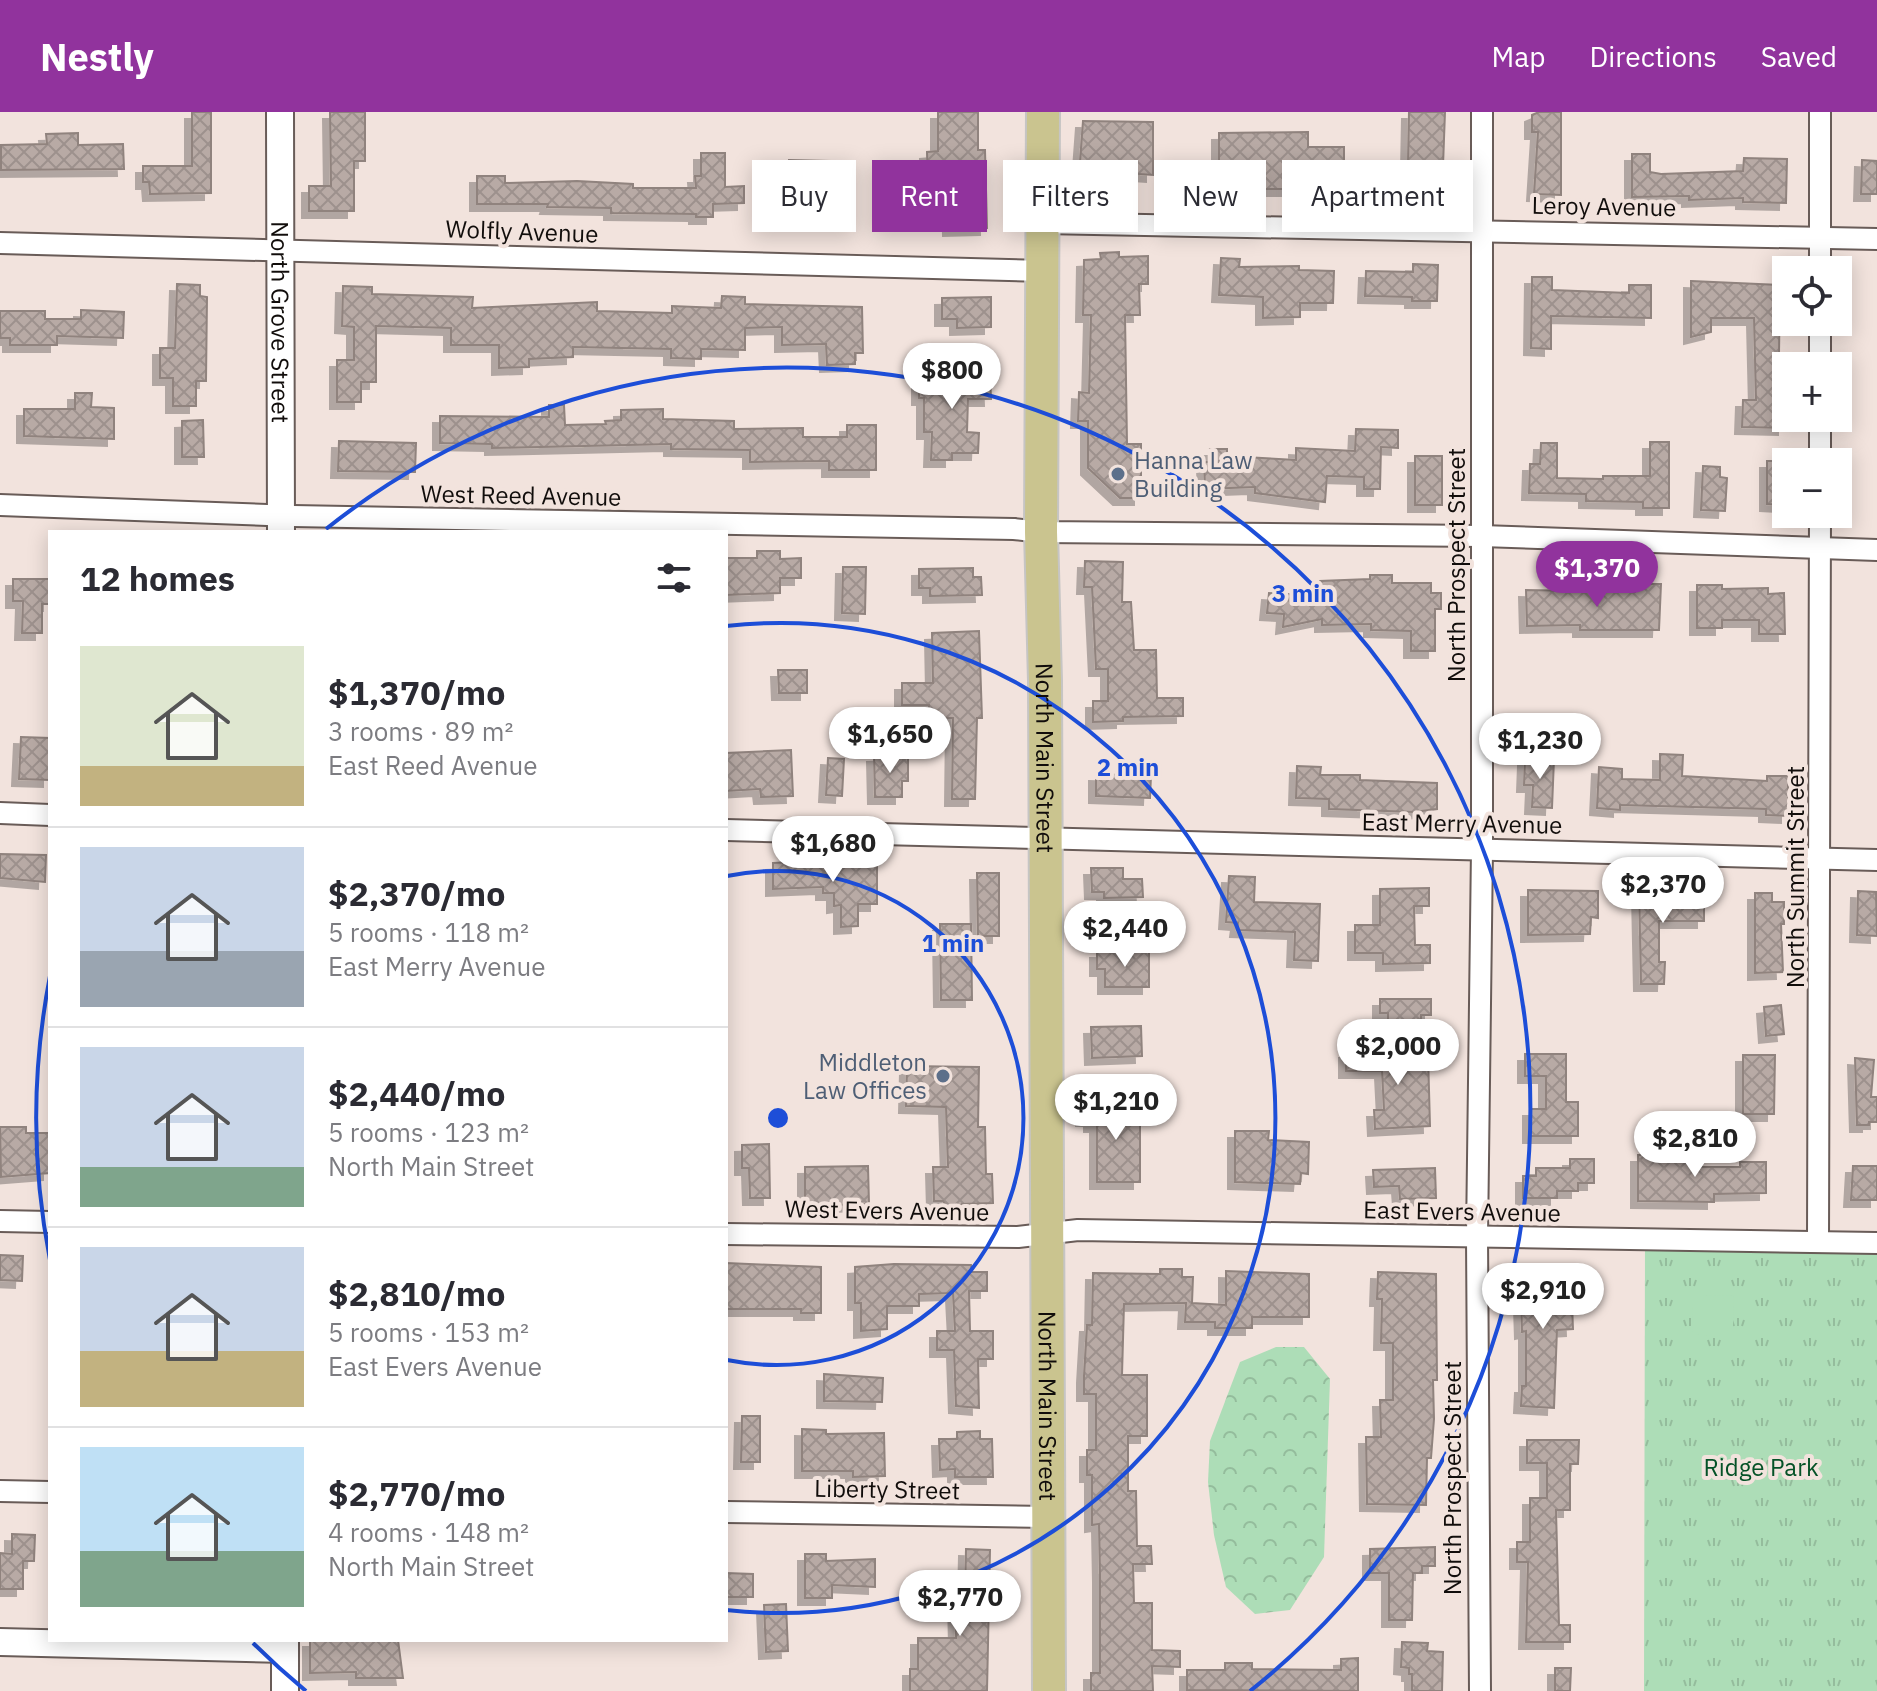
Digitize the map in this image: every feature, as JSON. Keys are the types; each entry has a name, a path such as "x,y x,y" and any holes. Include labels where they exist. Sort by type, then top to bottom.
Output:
{"main road":[{"name":"North Main Street","path":"1043,112 1043,160"},
{"name":"North Main Street","path":"1043,232 1041,532 1046,839 1049,1691"}],"street":[{"name":"North Grove Street","path":"280,112 281,524"},
{"name":"North Prospect Street","path":"1480,1691 1477,1237 1482,849 1482,112"},
{"path":"1820,112 1820,256"},
{"name":"Leroy Avenue","path":"1138,225 1877,239"},
{"name":"Wolfly Avenue","path":"0,243 1043,271"},
{"name":"West Reed Avenue","path":"0,505 281,524 1482,536 1877,550"},
{"name":"North Summit Street","path":"1818,1241 1820,528"},
{"path":"0,813 48,815"},
{"name":"East Merry Avenue","path":"728,830 1877,860"},
{"path":"0,1221 48,1222"},
{"name":"East Evers Avenue","path":"1047,1234 1078,1230 1877,1243"},
{"name":"West Evers Avenue","path":"728,1234 1013,1237 1047,1234"},
{"path":"0,1491 48,1492"},
{"name":"Liberty Street","path":"728,1512 1047,1517"},
{"path":"0,1642 285,1644 285,1691"}],"green space":[{"name":"Ridge Park","path":"1645,1239 1877,1243 1877,1691 1644,1691"},
{"path":"1704,1295 1734,1296 1733,1327 1717,1337 1693,1334 1692,1308"},
{"path":"1276,1347 1304,1347 1330,1379 1324,1557 1290,1610 1255,1614 1226,1587 1214,1535 1208,1482 1210,1441 1240,1362"}],"building":[{"path":"192,112 211,112 211,193 150,194 149,182 143,182 143,166 192,166"},
{"path":"330,112 365,112 365,161 354,161 354,211 309,211 309,186 331,186"},
{"path":"938,112 978,112 978,150 985,150 985,160 927,160 927,152 938,151"},
{"path":"1409,112 1445,112 1443,160 1408,160"},
{"path":"1561,112 1561,195 1534,194 1538,132 1532,132 1532,115"},
{"path":"1083,121 1153,122 1153,175 1138,174 1138,160 1080,160"},
{"path":"1308,132 1308,147 1344,147 1344,160 1282,160 1282,189 1266,189 1266,160 1219,160 1219,133"},
{"path":"78,133 78,145 123,144 124,169 1,170 1,145 47,144 46,134"},
{"path":"701,153 725,153 725,187 744,186 744,203 713,204 713,217 611,213 611,208 547,207 548,204 477,204 477,176 505,176 505,183 577,181 633,184 633,188 696,188 695,176 701,176"},
{"path":"1632,154 1650,154 1650,172 1661,174 1743,171 1744,158 1787,159 1786,203 1743,202 1743,198 1689,200 1689,196 1632,197"},
{"path":"1862,160 1877,161 1877,194 1861,194"},
{"path":"1119,252 1119,257 1148,256 1148,284 1139,284 1140,315 1125,315 1127,444 1141,444 1141,498 1120,498 1088,468 1088,421 1078,421 1079,392 1089,393 1091,315 1083,315 1084,260 1101,259 1100,253"},
{"path":"1221,258 1240,259 1239,267 1299,266 1299,270 1334,271 1333,303 1300,303 1300,317 1263,318 1263,297 1219,295"},
{"path":"1413,264 1438,265 1437,301 1365,296 1366,271 1413,272"},
{"path":"1532,277 1552,277 1552,290 1629,293 1629,285 1651,285 1651,318 1551,316 1551,349 1531,348"},
{"path":"1691,281 1772,285 1772,336 1779,336 1779,352 1772,352 1772,428 1742,427 1743,400 1756,400 1754,318 1711,318 1711,332 1691,337"},
{"path":"177,284 200,285 200,296 207,297 206,381 196,381 196,406 173,406 173,378 160,378 160,348 175,348"},
{"path":"343,286 372,287 372,294 473,297 472,308 597,302 597,311 672,313 672,306 721,308 722,296 745,297 745,304 862,307 863,353 855,353 855,364 827,365 826,344 782,345 782,327 745,328 745,350 701,349 701,359 671,358 671,349 573,347 573,357 529,359 529,367 499,368 499,345 451,345 451,328 376,326 376,382 361,382 361,402 337,402 337,360 354,360 354,327 342,326"},
{"path":"991,297 991,327 957,328 957,319 942,319 942,298"},
{"path":"81,310 124,312 123,338 57,336 57,345 10,345 10,338 0,338 0,311 45,311 45,319 81,319"},
{"path":"990,374 991,399 968,399 967,432 979,433 978,453 952,453 952,460 931,460 932,432 924,432 924,398 919,398 919,376"},
{"path":"75,393 92,393 91,407 114,408 114,439 24,436 24,409 75,409"},
{"path":"549,405 564,405 565,425 606,424 605,421 621,420 621,410 663,409 663,419 734,421 734,429 803,428 803,437 847,437 847,425 876,425 876,470 829,470 829,461 750,462 750,450 671,449 671,444 492,448 492,444 440,443 440,416 549,417"},
{"path":"203,420 204,457 182,457 182,421"},
{"path":"1356,429 1398,430 1398,448 1381,447 1380,489 1364,489 1364,477 1327,476 1325,502 1255,493 1255,487 1205,489 1204,462 1211,462 1210,449 1227,449 1227,456 1296,460 1296,448 1355,451"},
{"path":"339,441 416,443 415,472 338,471"},
{"path":"1650,442 1669,442 1669,508 1643,508 1643,502 1586,501 1586,494 1529,493 1530,464 1540,464 1541,443 1557,443 1557,478 1603,479 1603,476 1650,476"},
{"path":"1415,456 1442,456 1442,505 1415,505"},
{"path":"1767,461 1772,461 1772,504 1767,504"},
{"path":"1703,466 1720,467 1720,477 1727,478 1725,511 1701,510"},
{"path":"757,551 780,551 780,559 801,558 801,578 780,578 780,593 728,595 728,558 757,558"},
{"path":"1085,561 1123,562 1122,602 1131,602 1134,650 1156,650 1157,698 1183,698 1183,716 1123,717 1123,721 1093,722 1093,701 1108,701 1108,669 1096,669 1092,587 1084,587"},
{"path":"843,567 866,567 865,614 842,613"},
{"path":"973,568 973,577 981,577 982,595 930,596 930,588 919,588 919,569"},
{"path":"1370,575 1392,575 1392,583 1431,583 1431,593 1441,593 1441,609 1435,609 1435,651 1411,651 1411,631 1371,630 1371,624 1322,625 1322,619 1283,627 1284,614 1267,613 1269,593 1321,596 1320,581 1370,579"},
{"path":"13,579 48,579 48,604 42,604 42,633 22,633 23,601 13,601"},
{"path":"1635,584 1661,584 1659,630 1580,630 1580,625 1527,626 1526,590 1635,592"},
{"path":"1697,585 1722,585 1722,589 1768,588 1768,594 1784,593 1785,634 1759,634 1759,620 1722,620 1722,628 1697,628"},
{"path":"979,631 982,718 977,718 975,799 952,799 953,718 929,718 929,705 902,705 902,683 933,683 932,633"},
{"path":"778,670 807,670 807,693 779,693"},
{"path":"21,737 48,738 48,780 19,779"},
{"path":"791,750 793,796 761,797 760,789 728,791 728,753"},
{"path":"908,754 908,781 902,781 902,797 875,797 874,755"},
{"path":"1660,754 1683,755 1682,776 1767,781 1767,776 1788,776 1788,816 1766,815 1766,809 1620,805 1620,810 1597,808 1599,767 1622,769 1622,779 1660,780"},
{"path":"828,758 844,759 842,796 826,795"},
{"path":"1525,759 1554,759 1552,808 1532,807 1533,785 1524,785"},
{"path":"1297,766 1321,767 1320,775 1360,775 1360,780 1437,783 1437,809 1414,812 1329,809 1329,799 1296,798"},
{"path":"1096,774 1151,776 1150,798 1096,796"},
{"path":"0,854 46,855 45,882 0,878"},
{"path":"773,863 877,864 877,904 858,904 858,926 841,927 841,905 834,906 834,893 823,893 823,887 773,889"},
{"path":"1091,868 1123,868 1123,879 1142,879 1143,897 1104,898 1104,892 1092,892"},
{"path":"977,873 999,873 999,936 978,936"},
{"path":"1229,876 1255,877 1254,902 1320,904 1318,961 1294,960 1295,932 1237,930 1238,923 1226,922"},
{"path":"1429,888 1429,906 1414,906 1415,945 1430,945 1430,963 1383,964 1383,953 1355,953 1355,925 1380,925 1380,889"},
{"path":"1639,888 1659,888 1659,892 1704,892 1704,921 1659,921 1659,962 1665,962 1664,984 1641,984"},
{"path":"1528,890 1598,891 1598,918 1591,917 1590,934 1528,935"},
{"path":"1858,891 1876,892 1877,936 1857,935"},
{"path":"1755,893 1772,893 1772,902 1784,902 1784,924 1781,924 1783,972 1755,973"},
{"path":"940,924 971,924 972,1000 941,1000"},
{"path":"1097,951 1149,952 1149,987 1105,987 1105,969 1097,969"},
{"path":"1380,999 1431,999 1431,1015 1421,1015 1421,1022 1388,1022 1388,1013 1380,1013"},
{"path":"1781,1005 1784,1034 1766,1036 1764,1007"},
{"path":"1141,1026 1142,1056 1092,1058 1091,1027"},
{"path":"1346,1051 1428,1054 1430,1126 1375,1129 1374,1110 1384,1110 1382,1071 1346,1071"},
{"path":"1525,1054 1566,1054 1566,1102 1578,1102 1578,1136 1530,1136 1530,1109 1546,1109 1546,1076 1525,1076"},
{"path":"1743,1055 1775,1055 1774,1114 1743,1114"},
{"path":"1855,1058 1874,1060 1871,1097 1877,1097 1877,1122 1869,1122 1869,1125 1857,1125"},
{"path":"907,1066 979,1067 978,1127 985,1127 986,1174 992,1174 993,1203 962,1204 957,1208 947,1207 943,1201 934,1201 933,1167 948,1167 946,1107 906,1106"},
{"path":"1116,1102 1116,1109 1132,1109 1133,1118 1140,1118 1140,1182 1097,1182 1097,1125 1091,1125 1091,1119 1083,1119 1083,1103"},
{"path":"0,1127 26,1127 26,1133 48,1133 48,1173 1,1177"},
{"path":"1235,1131 1269,1131 1268,1140 1309,1142 1308,1174 1301,1173 1300,1184 1235,1182"},
{"path":"769,1144 770,1198 750,1198 749,1168 742,1168 742,1145"},
{"path":"1638,1155 1696,1155 1696,1167 1740,1167 1740,1162 1766,1162 1766,1193 1714,1194 1714,1202 1638,1201"},
{"path":"1570,1159 1594,1159 1594,1183 1578,1183 1578,1191 1557,1191 1557,1198 1523,1198 1523,1176 1536,1176 1536,1168 1570,1168"},
{"path":"868,1166 869,1204 805,1206 805,1167"},
{"path":"1853,1166 1877,1166 1877,1200 1851,1200"},
{"path":"1435,1168 1436,1198 1400,1199 1399,1186 1374,1187 1373,1170"},
{"path":"0,1255 23,1256 22,1281 0,1280"},
{"path":"728,1263 821,1267 821,1313 801,1313 801,1309 728,1309"},
{"path":"971,1265 972,1272 987,1272 987,1291 969,1291 970,1331 993,1331 993,1359 978,1359 979,1408 956,1406 954,1350 937,1350 937,1331 955,1331 953,1293 919,1294 919,1306 887,1306 887,1329 861,1331 861,1303 855,1303 855,1267"},
{"path":"1520,1268 1553,1268 1553,1278 1571,1278 1573,1329 1557,1330 1554,1408 1521,1406 1522,1386 1526,1386 1526,1331 1522,1332"},
{"path":"1160,1269 1182,1269 1182,1277 1193,1277 1192,1303 1226,1305 1226,1271 1309,1274 1309,1317 1252,1317 1252,1328 1215,1328 1215,1322 1185,1322 1186,1303 1124,1304 1122,1375 1147,1375 1147,1436 1128,1436 1128,1491 1136,1491 1137,1546 1151,1546 1152,1564 1133,1564 1134,1603 1152,1603 1152,1650 1180,1651 1180,1667 1152,1666 1153,1691 1091,1691 1091,1673 1100,1673 1099,1524 1092,1525 1092,1475 1087,1475 1087,1450 1096,1450 1096,1394 1084,1394 1087,1325 1092,1325 1093,1273 1160,1274"},
{"path":"1378,1272 1436,1274 1437,1380 1433,1380 1434,1419 1431,1458 1427,1458 1426,1505 1367,1504 1366,1437 1381,1437 1380,1400 1393,1400 1393,1343 1381,1343 1382,1299 1377,1299"},
{"path":"824,1374 883,1378 882,1402 824,1401"},
{"path":"742,1416 760,1416 760,1462 741,1462"},
{"path":"802,1429 826,1430 826,1434 884,1433 885,1476 853,1477 853,1471 802,1471"},
{"path":"980,1431 980,1439 992,1439 993,1477 955,1477 955,1469 940,1470 939,1439 957,1439 957,1432"},
{"path":"1527,1440 1579,1440 1578,1464 1570,1464 1570,1510 1556,1510 1559,1625 1570,1625 1570,1642 1526,1642 1528,1562 1517,1562 1517,1542 1530,1542 1530,1498 1547,1498 1547,1463 1527,1463"},
{"path":"12,1534 35,1535 34,1561 23,1561 23,1589 0,1589 0,1553 12,1554"},
{"path":"1435,1547 1435,1566 1422,1566 1422,1573 1413,1573 1412,1620 1389,1620 1389,1573 1370,1573 1370,1549"},
{"path":"966,1549 990,1550 987,1691 910,1691 910,1669 918,1669 918,1638 956,1638 955,1594 965,1593"},
{"path":"805,1554 826,1554 826,1561 875,1559 875,1587 832,1585 832,1598 805,1598"},
{"path":"728,1573 753,1574 753,1597 728,1597"},
{"path":"786,1604 788,1651 766,1652 764,1605"},
{"path":"310,1642 398,1642 403,1678 356,1678 356,1672 310,1673"},
{"path":"1402,1642 1428,1643 1427,1651 1443,1652 1442,1691 1412,1691 1412,1674 1409,1674 1409,1668 1401,1667"},
{"path":"1358,1658 1358,1691 1187,1690 1187,1670 1225,1670 1225,1663 1252,1663 1252,1669 1341,1670 1341,1659"},
{"path":"1555,1668 1571,1668 1570,1691 1555,1691"}],"place":[{"name":"Hanna Law Building","path":"1118,474"},
{"name":"Middleton Law Offices","path":"943,1076"}]}
